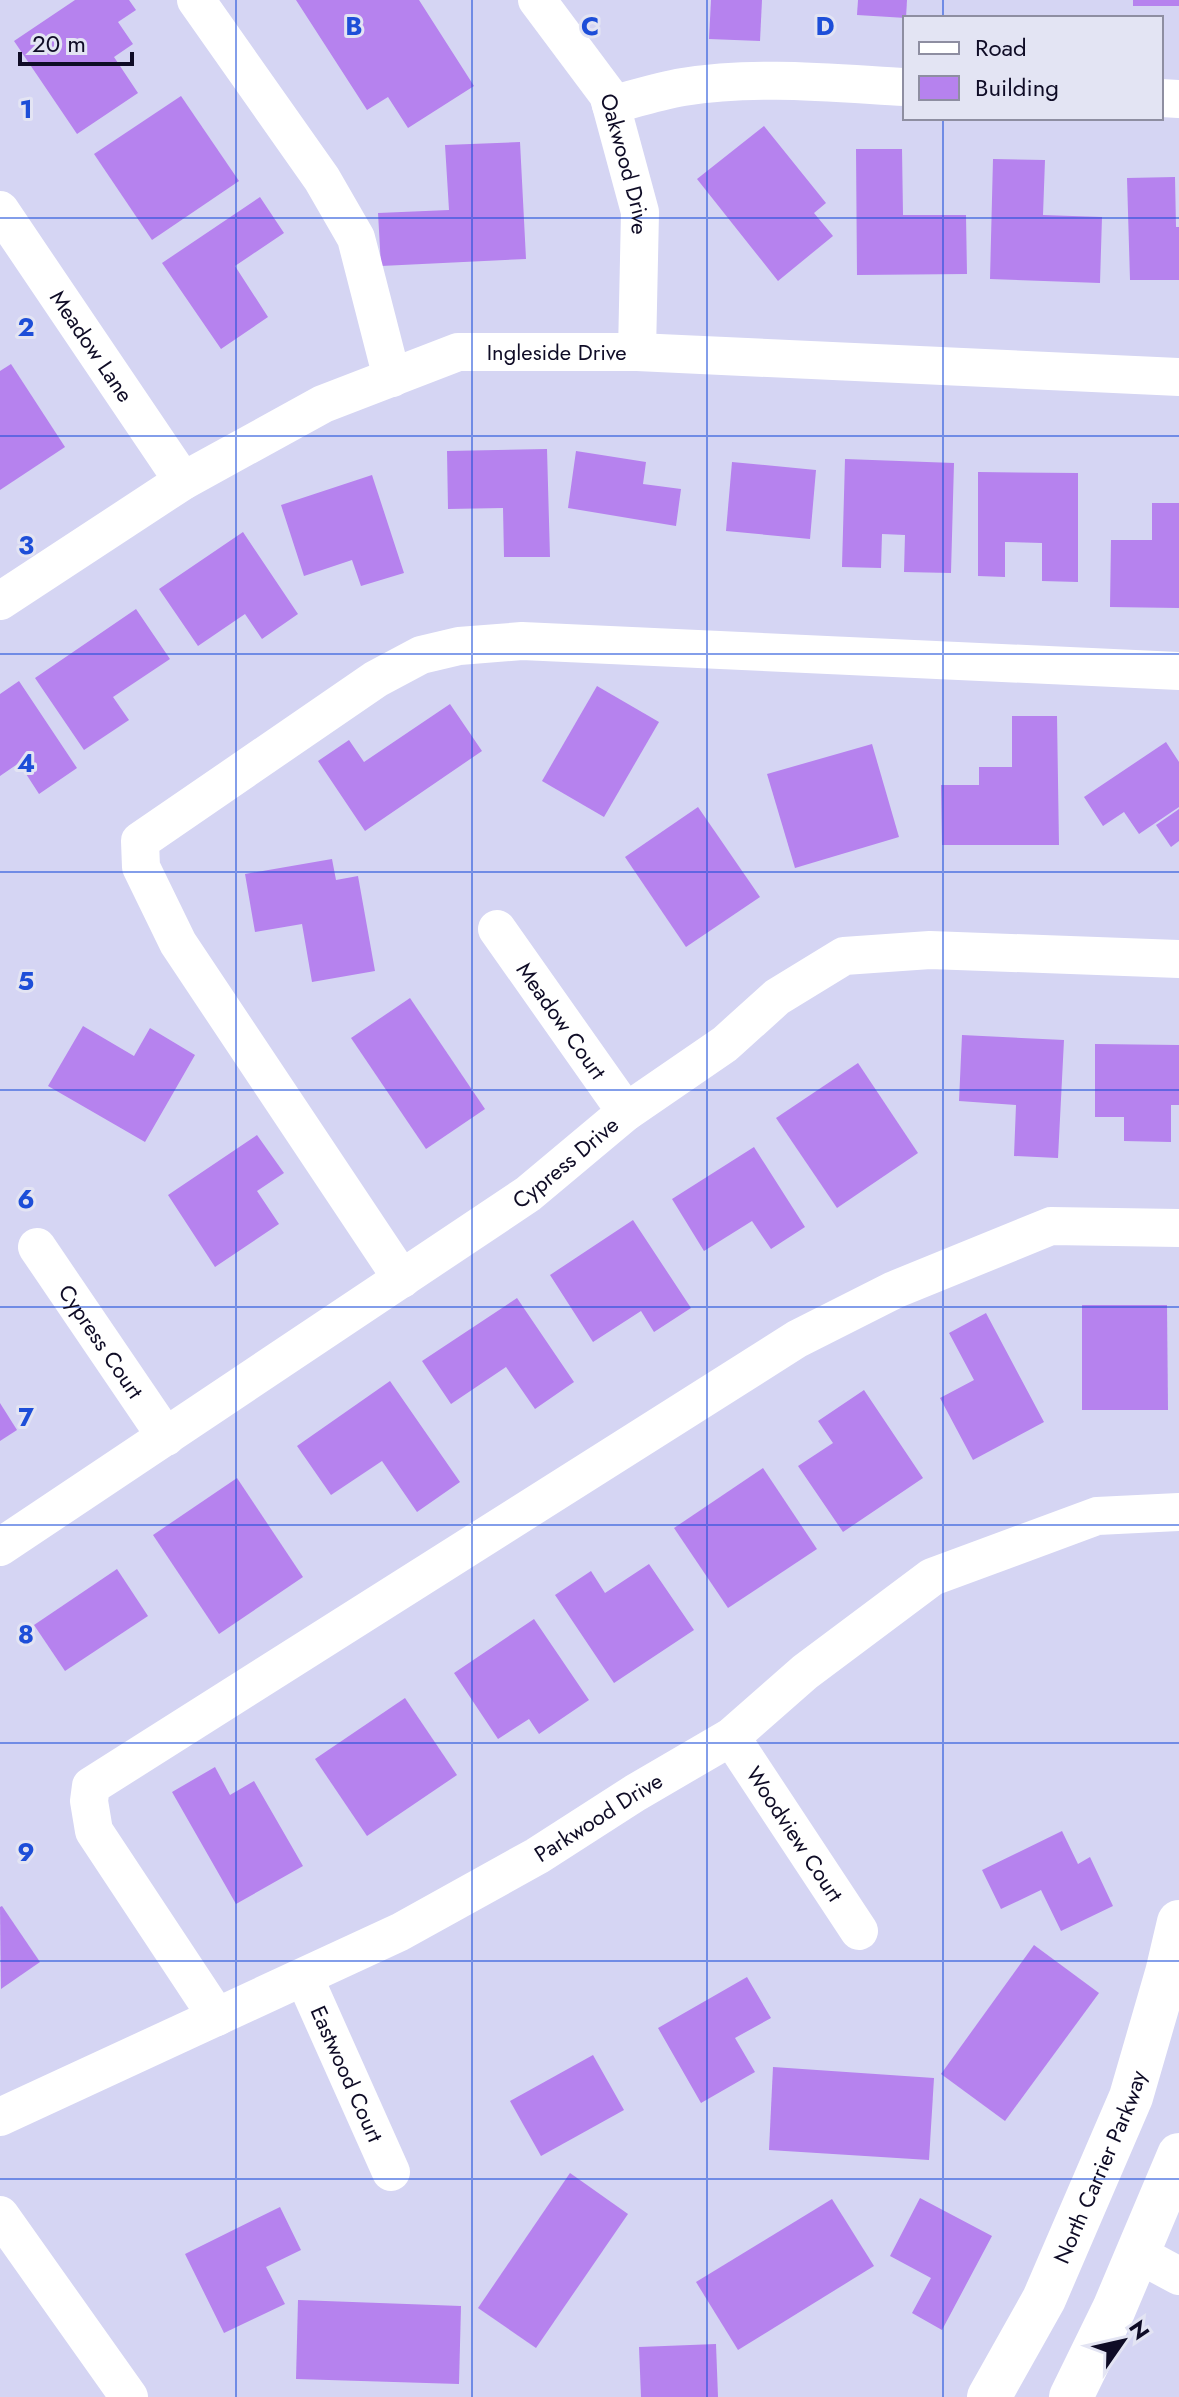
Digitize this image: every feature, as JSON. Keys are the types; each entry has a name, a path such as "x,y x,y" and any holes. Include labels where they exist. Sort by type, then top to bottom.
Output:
{"main road":[{"name":"North Carrier Parkway","path":"989,2397 1044,2299 1131,2097 1179,1922"},
{"path":"1071,2397 1138,2254 1179,2155"},
{"path":"1078,2221 1138,2254"}],"street":[{"path":"196,0 322,179 356,238 392,378"},
{"name":"Oakwood Drive","path":"537,0 608,95 611,105 640,212 637,352"},
{"path":"611,105 683,87 730,83 903,87"},
{"name":"Meadow Lane","path":"0,210 183,481"},
{"name":"Ingleside Drive","path":"0,601 183,481 323,404 458,352 637,352 1179,377"},
{"path":"402,1279 178,943 141,867 140,841 376,679 421,655 459,646 522,641 1179,671"},
{"name":"Meadow Court","path":"497,929 626,1112"},
{"name":"Cypress Drive","path":"0,1547 528,1194 626,1112 725,1044 777,997 844,956 930,950 1179,959"},
{"path":"217,2017 94,1831 89,1801 91,1786 797,1339 894,1290 1051,1226 1179,1228"},
{"name":"Cypress Court","path":"37,1247 166,1437"},
{"name":"Parkwood Drive","path":"0,2117 400,1932 537,1856 635,1793 731,1737 805,1672 932,1577 1097,1516 1179,1512"},
{"name":"Woodview Court","path":"731,1737 859,1931"},
{"name":"Eastwood Court","path":"304,1977 391,2172"},
{"path":"0,2215 129,2397"},
{"path":"1138,2254 1179,2276"}],"building":[{"path":"75,0 129,0 136,10 118,22 133,44 114,57 138,93 77,134 14,41"},
{"path":"296,0 419,0 474,86 408,128 388,97 367,110"},
{"path":"711,0 762,0 760,41 709,39"},
{"path":"858,0 907,0 906,16 903,18 857,15"},
{"path":"1133,0 1179,0 1179,6 1133,6"},
{"path":"181,96 239,181 152,240 94,154"},
{"path":"764,126 826,203 814,213 833,236 778,281 697,179"},
{"path":"520,142 526,259 381,266 378,213 449,210 445,145"},
{"path":"856,149 902,149 903,215 966,215 967,274 857,275"},
{"path":"993,159 1045,160 1043,215 1102,217 1100,283 990,279"},
{"path":"1175,177 1179,280 1130,280 1127,178"},
{"path":"260,197 284,233 235,266 268,317 221,349 162,263"},
{"path":"11,364 65,447 0,490 0,371"},
{"path":"547,449 550,557 504,557 503,508 448,509 447,451"},
{"path":"576,451 646,462 643,484 681,489 676,526 568,508"},
{"path":"845,459 954,463 951,573 904,572 905,535 882,534 881,568 842,567"},
{"path":"732,462 816,470 810,539 726,531"},
{"path":"978,472 1078,473 1078,582 1042,581 1042,543 1005,542 1005,577 978,576"},
{"path":"372,475 404,573 361,586 352,560 304,576 281,505"},
{"path":"1152,503 1179,503 1179,608 1110,607 1111,540 1152,540"},
{"path":"243,532 298,614 262,639 245,614 198,646 159,589"},
{"path":"136,609 170,659 113,697 129,720 84,750 35,678"},
{"path":"19,681 77,768 39,794 19,763 0,776 0,694"},
{"path":"597,686 659,722 604,817 542,781"},
{"path":"450,704 482,751 365,831 318,761 349,740 364,762"},
{"path":"1012,716 1057,716 1059,845 942,845 941,785 979,785 979,767 1012,767"},
{"path":"1166,742 1179,762 1179,807 1139,834 1124,812 1103,826 1084,797"},
{"path":"872,744 899,837 795,868 767,774"},
{"path":"698,807 760,897 686,947 625,857"},
{"path":"1179,809 1179,841 1171,847 1156,825"},
{"path":"332,859 336,880 358,876 375,971 312,982 302,924 255,932 245,874"},
{"path":"410,998 485,1109 426,1149 351,1038"},
{"path":"83,1026 134,1056 150,1028 195,1055 145,1142 48,1086"},
{"path":"962,1035 1064,1040 1058,1158 1014,1156 1016,1105 959,1101"},
{"path":"1095,1044 1179,1045 1179,1105 1171,1105 1171,1142 1124,1141 1124,1117 1095,1117"},
{"path":"858,1063 918,1153 837,1208 776,1118"},
{"path":"257,1135 284,1173 257,1191 279,1224 215,1267 168,1195"},
{"path":"754,1147 805,1227 771,1249 752,1221 704,1251 672,1199"},
{"path":"633,1220 691,1308 654,1332 641,1311 593,1342 550,1275"},
{"path":"517,1298 574,1382 535,1409 506,1367 451,1404 422,1361"},
{"path":"1082,1305 1167,1305 1168,1410 1082,1410"},
{"path":"986,1313 1044,1422 973,1460 940,1398 974,1380 949,1333"},
{"path":"390,1381 460,1482 417,1512 382,1461 331,1495 297,1446"},
{"path":"864,1390 923,1478 843,1532 798,1466 833,1443 818,1421"},
{"path":"0,1403 17,1430 0,1441"},
{"path":"763,1468 817,1549 728,1608 674,1528"},
{"path":"237,1478 303,1577 219,1634 153,1535"},
{"path":"649,1564 694,1630 614,1683 555,1595 591,1571 605,1593"},
{"path":"117,1569 148,1616 65,1671 34,1625"},
{"path":"534,1619 589,1700 539,1734 529,1719 498,1739 454,1673"},
{"path":"405,1698 457,1775 367,1836 315,1759"},
{"path":"215,1767 230,1795 254,1781 303,1866 236,1904 172,1792"},
{"path":"1062,1831 1078,1864 1090,1857 1113,1906 1061,1931 1041,1890 1001,1909 982,1870"},
{"path":"0,1907 40,1962 1,1989"},
{"path":"1034,1945 1099,1993 1005,2121 941,2074"},
{"path":"747,1977 771,2018 735,2038 755,2072 701,2103 658,2028"},
{"path":"593,2055 624,2110 541,2156 510,2101"},
{"path":"773,2067 934,2078 929,2160 769,2150"},
{"path":"570,2173 628,2214 536,2348 478,2308"},
{"path":"920,2198 992,2236 942,2330 912,2313 931,2278 890,2256"},
{"path":"832,2199 874,2266 738,2350 696,2282"},
{"path":"280,2207 301,2250 266,2267 285,2304 224,2333 185,2254"},
{"path":"298,2300 461,2306 459,2384 296,2379"},
{"path":"716,2344 718,2397 641,2397 639,2347"}]}
